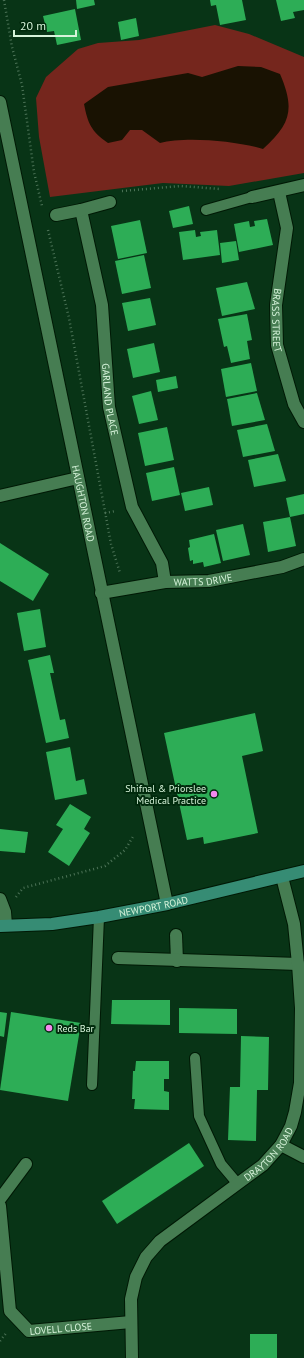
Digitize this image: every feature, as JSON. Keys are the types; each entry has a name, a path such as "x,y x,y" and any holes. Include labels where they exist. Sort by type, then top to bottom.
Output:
{"main road":[{"name":"NEWPORT ROAD","path":"3,925 52,924 99,917 167,904 304,871"}],"street":[{"name":"HAUGHTON ROAD","path":"0,102 101,593 167,904"},
{"path":"252,197 304,185"},
{"name":"BRASS STREET","path":"279,192 287,228 276,305 277,345 294,404 304,422"},
{"path":"56,215 82,210 110,202"},
{"name":"GARLAND PLACE","path":"82,210 102,305 109,407 132,507 162,563 165,582"},
{"path":"0,496 78,478"},
{"name":"WATTS DRIVE","path":"101,593 165,582 209,581 282,567 304,559"},
{"name":"DRAYTON ROAD","path":"132,1358 131,1299 136,1277 146,1257 160,1241 262,1165 281,1145 291,1126 300,1083 302,1007 294,924 282,877"},
{"path":"0,899 5,912 3,925"},
{"path":"176,935 177,960"},
{"path":"118,958 298,964"},
{"path":"281,1145 304,1157"},
{"path":"0,1199 26,1164"},
{"name":"LOVELL CLOSE","path":"0,1206 10,1311 29,1331 131,1322"}],"lane":[{"path":"206,210 252,197"},
{"path":"92,1085 99,917"},
{"path":"195,1058 199,1116 221,1164 237,1183"}],"path":[{"path":"4,0 12,47 22,85 34,172 43,209"},
{"path":"110,202 112,192 181,186 224,189"},
{"path":"47,224 69,318 111,544 124,588"},
{"path":"5,912 23,888 105,866 125,850 134,835"}],"shaded area":[{"path":"215,25 249,34 304,57 304,173 229,186 163,183 50,197 39,137 36,98 46,77 78,49 98,43 139,40"},
{"path":"238,66 261,67 280,74 285,86 289,107 285,124 280,132 263,149 212,140 183,140 160,143 142,130 130,130 122,140 108,143 94,131 87,117 84,104 108,87 188,73 202,77"}],"building":[{"path":"76,0 94,0 95,5 77,9"},
{"path":"210,0 242,0 246,20 220,25 216,5 211,6"},
{"path":"276,0 304,0 304,10 293,12 295,18 281,21"},
{"path":"75,9 81,40 57,45 54,31 47,32 43,16"},
{"path":"136,18 139,36 121,40 118,22"},
{"path":"189,206 193,224 173,228 169,211"},
{"path":"267,219 273,245 239,252 234,224 249,221 250,227 255,226 254,221"},
{"path":"140,220 147,253 118,259 111,226"},
{"path":"195,230 196,237 201,236 200,232 217,230 220,255 183,260 179,232"},
{"path":"236,241 239,260 222,263 220,243"},
{"path":"144,255 151,288 122,294 115,261"},
{"path":"247,282 255,309 222,316 216,288"},
{"path":"150,298 156,325 128,331 122,303"},
{"path":"247,314 252,340 247,341 250,359 231,363 227,346 224,347 218,319"},
{"path":"154,343 160,372 133,378 127,349"},
{"path":"251,363 257,391 226,397 221,369"},
{"path":"176,376 178,388 158,392 156,380"},
{"path":"151,391 158,420 139,424 132,396"},
{"path":"257,393 265,420 232,426 227,399"},
{"path":"267,424 275,451 243,457 237,430"},
{"path":"167,427 174,460 145,466 138,433"},
{"path":"278,454 286,481 254,487 248,460"},
{"path":"174,467 180,495 152,501 146,473"},
{"path":"209,487 213,505 185,511 181,493"},
{"path":"304,494 304,514 290,517 286,498"},
{"path":"290,517 296,546 268,552 263,522"},
{"path":"243,524 250,555 223,561 216,530"},
{"path":"214,534 221,563 204,567 203,562 193,564 193,560 190,561 188,548 190,547 189,540"},
{"path":"0,543 49,574 33,601 0,581"},
{"path":"40,609 46,647 24,651 17,613"},
{"path":"50,655 54,673 50,673 60,720 65,719 69,738 46,743 28,660"},
{"name":"Shifnal & Priorslee Medical Practice","path":"255,713 263,751 242,756 258,833 204,844 203,837 187,840 164,733"},
{"path":"70,747 76,781 84,779 87,794 55,800 46,752"},
{"path":"70,804 91,817 84,829 90,833 69,866 48,852 63,829 56,825"},
{"path":"0,829 28,832 25,853 0,851"},
{"path":"112,1000 170,1000 170,1025 111,1024"},
{"path":"179,1008 237,1009 237,1034 179,1033"},
{"path":"0,1012 7,1013 4,1037 0,1036"},
{"path":"11,1012 81,1023 68,1101 0,1090"},
{"path":"241,1036 269,1037 268,1090 257,1090 256,1141 228,1140 230,1087 240,1087"},
{"path":"136,1061 169,1061 169,1079 164,1079 164,1091 169,1092 169,1110 134,1109 135,1099 132,1099 133,1071 135,1071"},
{"path":"189,1143 204,1166 117,1224 102,1201"},
{"path":"250,1334 277,1334 277,1358 250,1358"}],"place":[{"name":"Shifnal & Priorslee Medical Practice","path":"214,794"},
{"name":"Reds Bar","path":"49,1028"}]}
